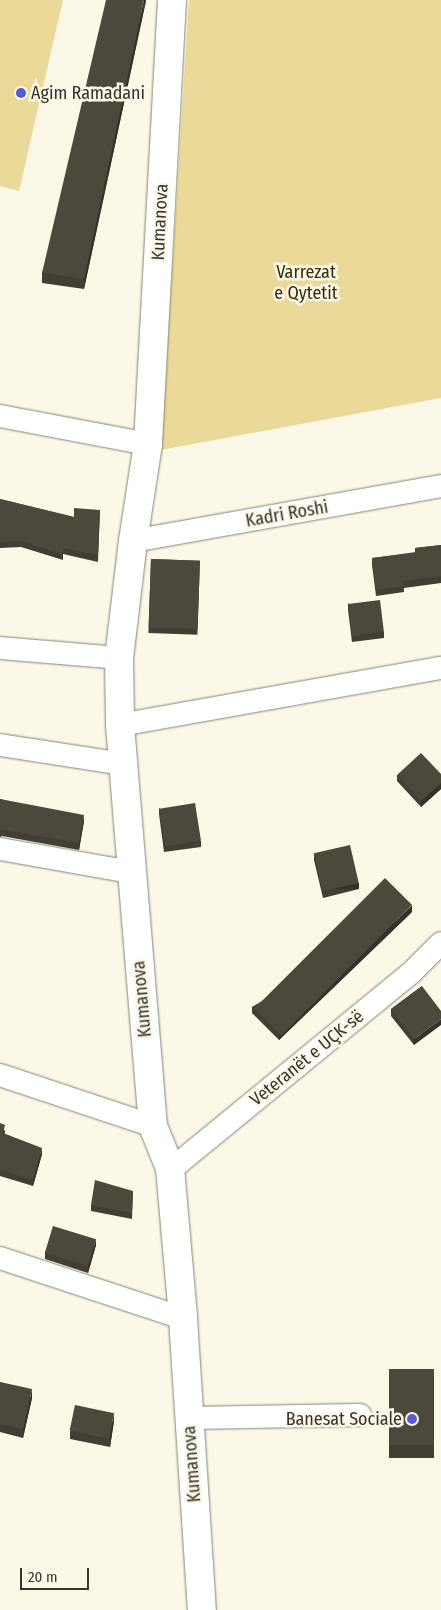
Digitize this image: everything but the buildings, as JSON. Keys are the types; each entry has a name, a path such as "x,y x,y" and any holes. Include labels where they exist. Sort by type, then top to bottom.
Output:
{"main road":[{"name":"Kumanova","path":"172,0 148,444 133,541 119,658 120,725 130,872 153,1126 170,1168 183,1318 202,1610"}],"street":[{"path":"0,416 148,444"},
{"name":"Kadri Roshi","path":"133,541 441,486"},
{"path":"0,648 119,658"},
{"path":"120,725 441,668"},
{"path":"0,745 123,764"},
{"path":"0,849 130,872"},
{"name":"Veteranët e UÇK-së","path":"170,1168 180,1162 411,973 441,942"},
{"path":"0,1075 153,1126"},
{"path":"0,1258 183,1318"},
{"path":"189,1418 360,1415"}],"green space":[{"name":"Agim Ramadani","path":"0,0 63,0 19,191 0,186"},
{"name":"Varrezat e Qytetit","path":"189,0 441,0 441,398 161,450"}],"place":[{"name":"Agim Ramadani","path":"21,93"},
{"name":"Banesat Sociale","path":"412,1419"}]}
